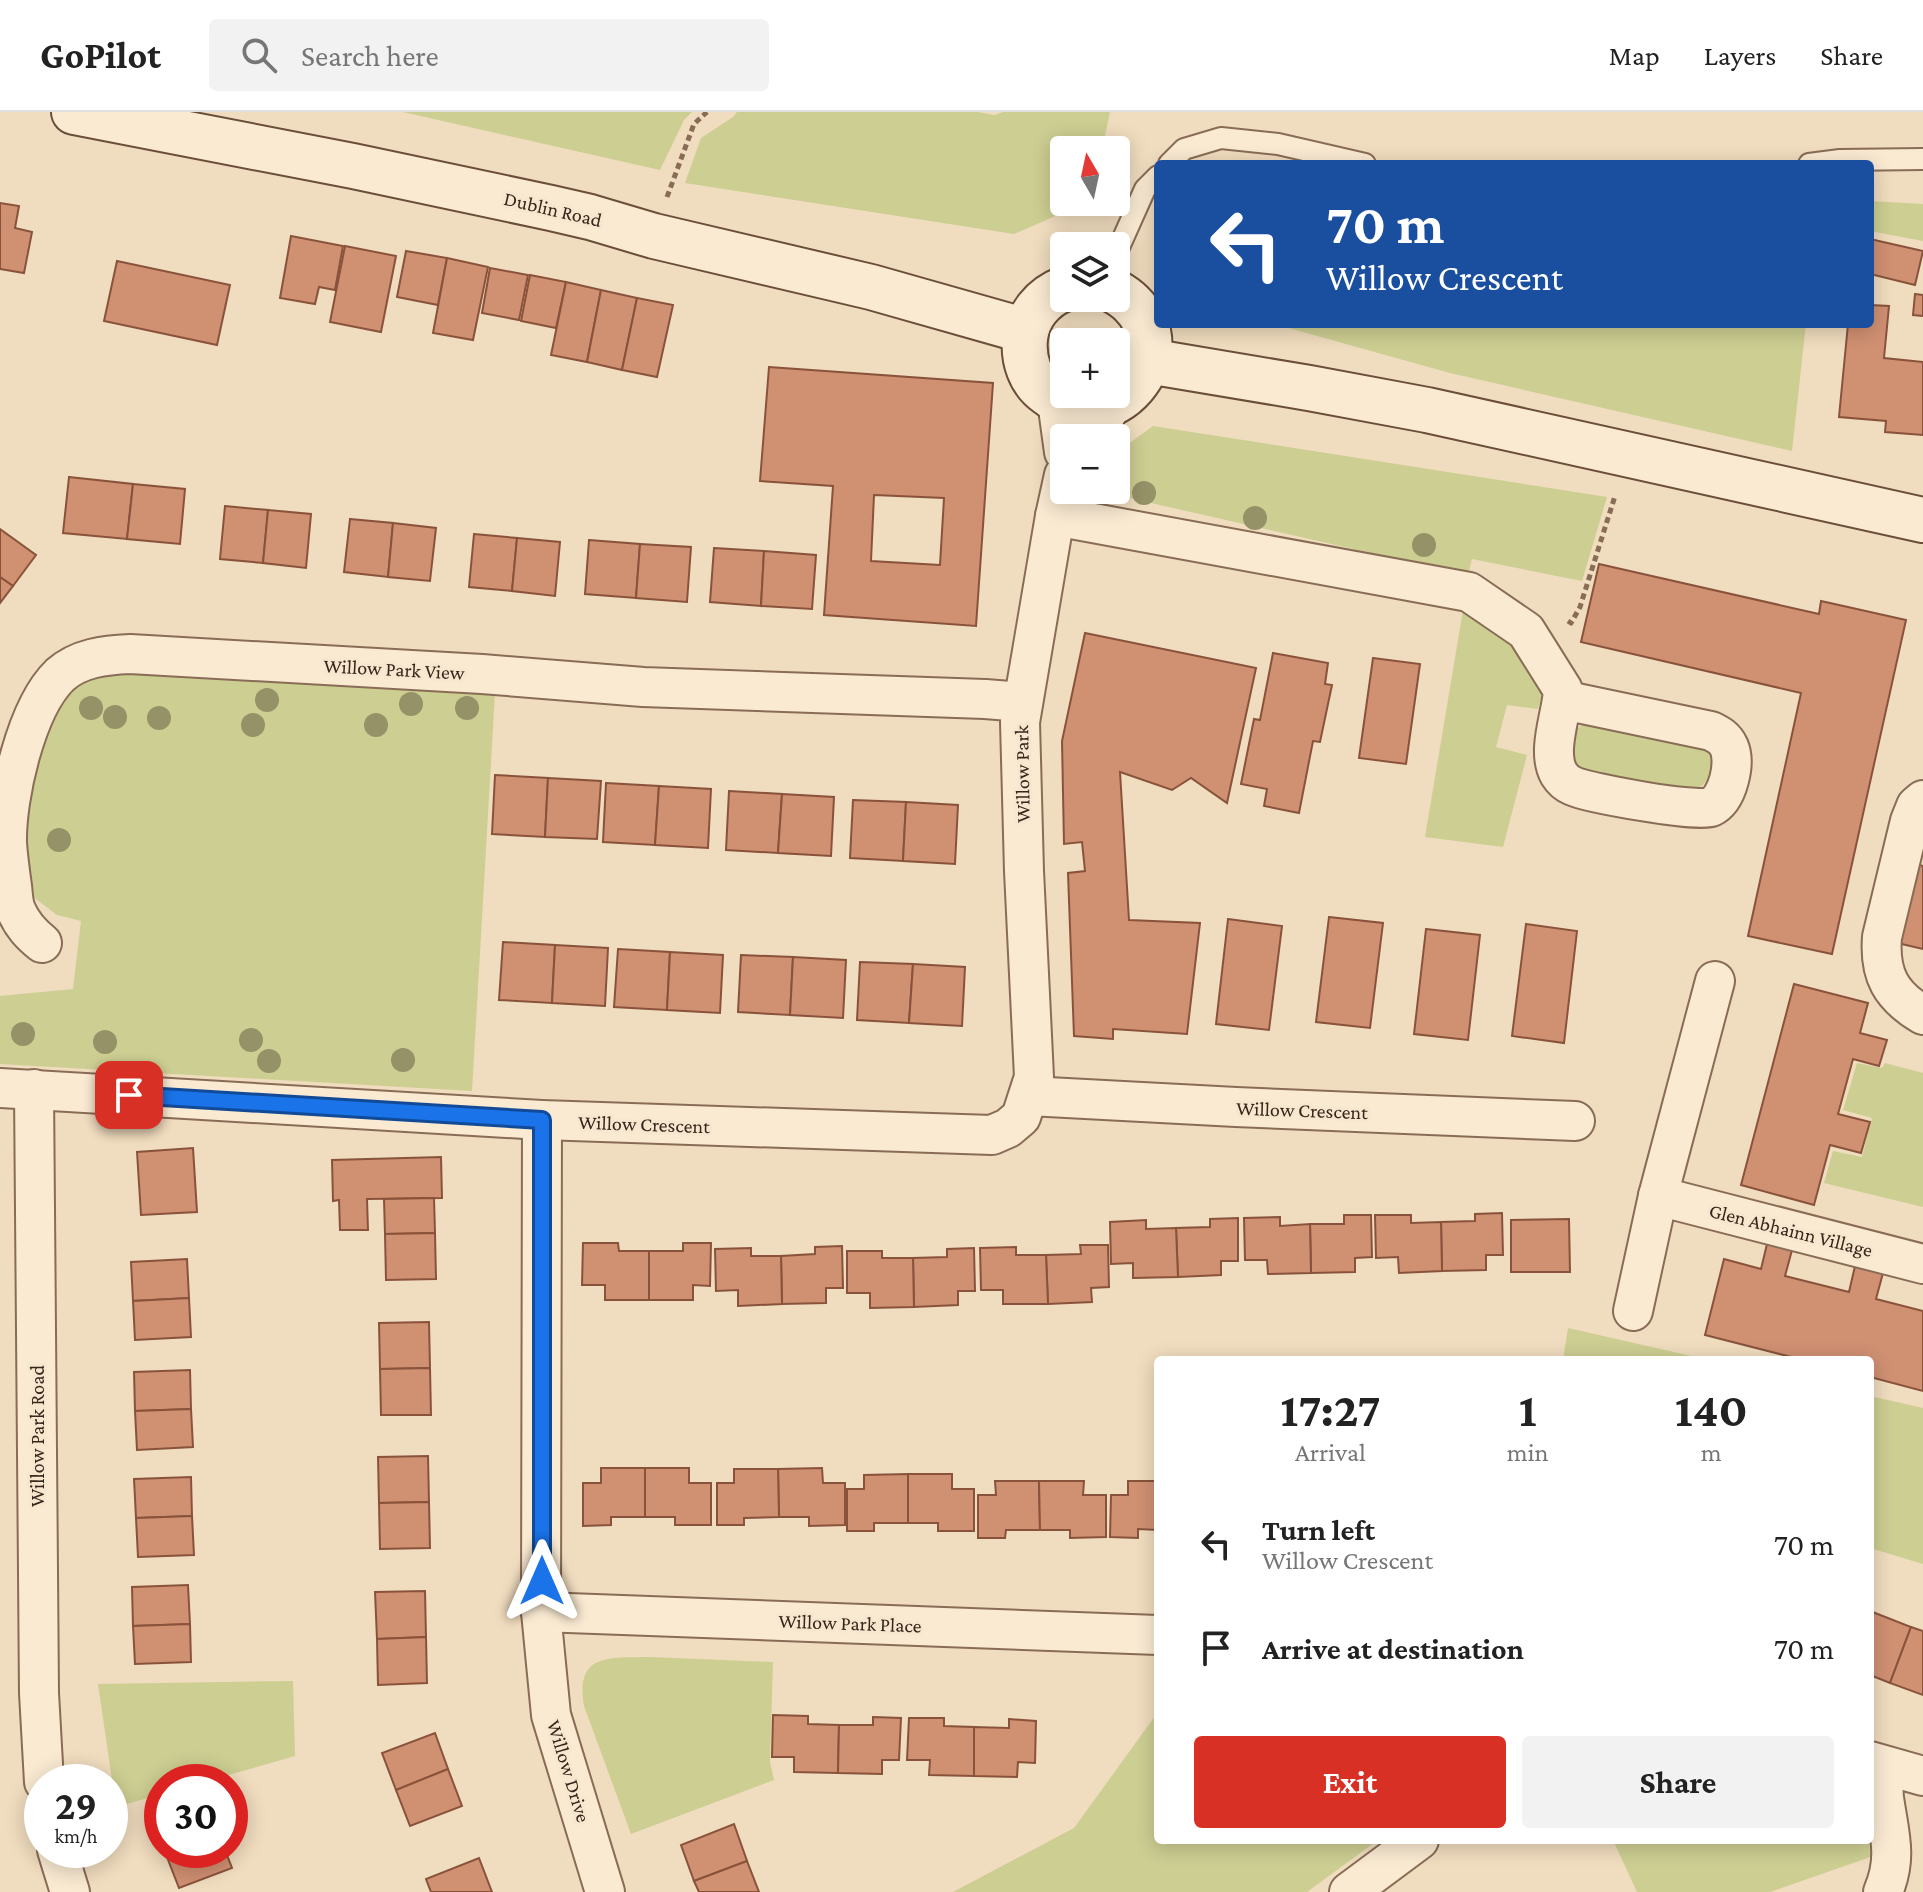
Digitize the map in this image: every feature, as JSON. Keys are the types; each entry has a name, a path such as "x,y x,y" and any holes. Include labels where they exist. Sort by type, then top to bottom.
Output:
{"main road":[{"name":"Dublin Road","path":"74,112 551,208 654,236 871,287 1026,331"},
{"path":"1050,297 1033,315 1026,331 1024,352 1029,372 1050,396"},
{"path":"1076,408 1095,409 1102,420 1141,378 1148,361 1149,340 1143,320 1130,302"},
{"path":"1148,361 1427,410 1923,520"}],"street":[{"name":"Willow Park","path":"1032,1087 1020,722 1058,504"},
{"path":"1055,516 1469,592 1526,631 1563,690 1555,753 1558,773 1573,786 1677,807 1705,808 1712,807 1728,786 1731,753 1722,737 1711,731 1563,700"},
{"name":"Willow Park View","path":"42,943 28,931 14,907 7,843 14,783 32,721 49,689 61,674 87,660 130,654 482,674 643,687 1023,702"},
{"path":"1923,800 1916,806 1910,821 1882,937 1881,955 1885,974 1894,992 1907,1006 1923,1015"},
{"path":"1633,1311 1658,1196 1715,981"},
{"name":"Willow Crescent","path":"17,1088 542,1120 992,1135 1008,1128 1021,1117 1032,1087 1252,1108 1575,1121"},
{"name":"Willow Park Road","path":"17,1088 43,1764"},
{"name":"Willow Drive","path":"542,1120 541,1612 551,1715 605,1892"},
{"name":"Glen Abhainn Village","path":"1658,1196 1923,1264"},
{"name":"Willow Park Place","path":"541,1612 1154,1635"},
{"path":"1883,1892 1892,1853 1877,1763 1923,1776"},
{"path":"1349,1892 1414,1844"},
{"path":"63,1868 70,1892"}],"lane":[{"path":"1173,160 1184,149 1221,138 1278,144 1348,160"},
{"path":"1840,160 1923,159"},
{"path":"1126,232 1145,189 1154,180"}],"path":[{"path":"654,236 694,124 707,112"},
{"path":"1533,641 1557,616 1571,623 1580,607 1617,492"}],"green space":[{"path":"403,112 692,112 684,120 660,170"},
{"path":"737,112 978,112 994,115 1003,112 1110,112 1105,136 1050,136 1050,216 1055,216 1014,234 685,183 701,138"},
{"path":"1874,201 1923,204 1923,241 1874,232"},
{"path":"1288,328 1806,328 1792,451 1450,373"},
{"path":"1153,426 1607,497 1582,581 1472,559 1468,575 1130,498 1130,443"},
{"path":"1464,604 1512,637 1539,671 1542,695 1538,709 1507,705 1496,747 1527,755 1503,847 1425,837"},
{"path":"151,671 495,693 472,1091 0,1064 0,996 73,989 81,921 57,915 32,896 26,849 29,807 45,729 67,693 88,679 110,673"},
{"path":"1586,722 1705,747 1712,756 1714,766 1702,786 1685,790 1584,769 1575,765 1568,742 1572,733"},
{"path":"1857,1063 1882,1068 1885,1063 1923,1073 1923,1207 1824,1183 1833,1151 1862,1157 1872,1118 1843,1110"},
{"path":"1568,1328 1691,1356 1564,1356"},
{"path":"1874,1397 1923,1408 1923,1564 1874,1549"},
{"path":"649,1657 773,1662 770,1762 774,1780 631,1834 584,1706 583,1689 590,1667 598,1662"},
{"path":"293,1681 295,1756 248,1769 248,1764 144,1764 144,1799 128,1804 128,1764 110,1764 98,1684"},
{"path":"1154,1718 1154,1844 1373,1844 1307,1892 953,1892 1074,1828"},
{"path":"1615,1844 1872,1844 1876,1855 1770,1892 1637,1892"}],"building":[{"path":"0,203 19,206 15,228 32,232 24,273 0,269"},
{"path":"291,236 343,246 335,290 319,287 315,304 280,298"},
{"path":"1874,240 1923,251 1915,285 1874,275"},
{"path":"345,246 396,256 381,332 330,322"},
{"path":"406,251 447,258 438,305 397,297"},
{"path":"447,258 488,267 473,340 433,333"},
{"path":"117,261 230,285 217,345 104,321"},
{"path":"490,268 528,275 519,320 482,313"},
{"path":"530,275 566,282 556,328 521,321"},
{"path":"566,282 601,290 587,362 551,355"},
{"path":"601,290 637,298 622,370 587,362"},
{"path":"1915,294 1923,295 1923,316 1913,315"},
{"path":"637,298 673,305 657,377 622,370"},
{"path":"1874,305 1889,306 1884,358 1923,362 1923,435 1885,432 1886,421 1839,417 1848,328 1874,328"},
{"path":"769,367 993,383 976,626 824,615 833,486 760,481","holes":["874,495 944,498 940,565 871,561"]},
{"path":"69,477 133,484 127,539 63,533"},
{"path":"133,484 185,489 180,544 127,539"},
{"path":"225,506 268,510 263,563 220,559"},
{"path":"268,510 311,514 306,568 263,563"},
{"path":"350,519 393,523 388,577 344,572"},
{"path":"393,523 436,528 430,581 388,577"},
{"path":"0,529 36,555 13,586 0,577"},
{"path":"474,534 517,538 512,591 469,587"},
{"path":"517,538 560,542 555,596 512,591"},
{"path":"589,540 640,544 636,598 585,594"},
{"path":"640,544 691,547 687,602 636,598"},
{"path":"714,548 764,551 761,606 710,602"},
{"path":"764,551 816,555 812,609 761,606"},
{"path":"1599,564 1819,614 1821,601 1906,620 1832,954 1748,936 1801,693 1581,642"},
{"path":"0,577 13,586 0,603"},
{"path":"1085,633 1256,668 1227,803 1191,778 1172,790 1120,772 1129,920 1200,923 1187,1034 1113,1029 1113,1039 1074,1036 1068,873 1085,871 1082,842 1064,844 1062,741"},
{"path":"1273,653 1328,663 1325,684 1332,685 1320,742 1313,741 1299,813 1264,806 1267,789 1241,784 1254,719 1260,720"},
{"path":"1373,658 1420,664 1406,764 1359,758"},
{"path":"495,775 548,778 545,837 492,834"},
{"path":"548,778 601,781 597,839 545,837"},
{"path":"606,783 659,786 655,845 603,842"},
{"path":"659,786 711,789 708,848 655,845"},
{"path":"729,791 782,794 778,853 726,850"},
{"path":"782,794 834,797 831,856 778,853"},
{"path":"853,800 906,802 903,861 850,858"},
{"path":"906,802 958,805 955,864 903,861"},
{"path":"1913,863 1923,866 1923,949 1893,942"},
{"path":"1329,917 1383,923 1370,1028 1316,1022"},
{"path":"1228,919 1282,926 1269,1030 1216,1024"},
{"path":"1526,924 1577,931 1564,1043 1512,1036"},
{"path":"1426,929 1480,935 1468,1040 1414,1034"},
{"path":"503,942 555,945 552,1003 499,1000"},
{"path":"555,945 608,948 605,1006 552,1003"},
{"path":"618,949 670,952 667,1010 614,1007"},
{"path":"670,952 723,955 720,1013 667,1010"},
{"path":"741,955 793,957 790,1015 738,1012"},
{"path":"793,957 846,960 843,1018 790,1015"},
{"path":"860,962 913,964 909,1023 857,1020"},
{"path":"913,964 965,967 962,1026 909,1023"},
{"path":"1794,984 1868,1003 1860,1033 1887,1040 1879,1066 1853,1059 1838,1114 1870,1122 1861,1153 1830,1145 1814,1205 1741,1185"},
{"path":"193,1148 197,1212 141,1215 137,1152"},
{"path":"441,1157 442,1198 367,1199 368,1230 340,1230 339,1200 333,1201 332,1160"},
{"path":"434,1198 435,1233 385,1234 384,1199"},
{"path":"1502,1213 1503,1255 1486,1255 1486,1270 1442,1271 1441,1222 1475,1221 1475,1214"},
{"path":"1344,1215 1371,1215 1372,1257 1355,1258 1355,1272 1311,1273 1310,1224 1344,1224"},
{"path":"1375,1215 1411,1215 1411,1223 1441,1222 1442,1271 1399,1273 1398,1257 1376,1258"},
{"path":"1280,1217 1280,1226 1310,1224 1311,1273 1268,1274 1267,1260 1245,1260 1244,1218"},
{"path":"1238,1218 1238,1261 1221,1261 1221,1275 1178,1277 1176,1228 1210,1227 1210,1219"},
{"path":"1569,1219 1570,1272 1511,1272 1511,1220"},
{"path":"1146,1220 1146,1229 1176,1228 1178,1277 1133,1278 1133,1263 1111,1264 1110,1222"},
{"path":"435,1233 436,1279 386,1280 385,1234"},
{"path":"583,1243 618,1243 619,1251 649,1251 649,1300 605,1300 605,1285 582,1285"},
{"path":"683,1243 711,1243 710,1286 693,1285 693,1300 649,1300 649,1251 683,1251"},
{"path":"1767,1244 1792,1250 1785,1276 1849,1292 1855,1266 1883,1273 1876,1299 1923,1311 1923,1391 1874,1378 1874,1356 1787,1356 1705,1335 1724,1259 1761,1269"},
{"path":"1080,1245 1108,1245 1109,1287 1091,1288 1092,1302 1048,1304 1046,1255 1081,1254"},
{"path":"842,1246 843,1288 826,1288 826,1303 782,1304 781,1256 815,1254 815,1247"},
{"path":"1016,1247 1016,1255 1046,1255 1048,1304 1003,1304 1003,1290 981,1290 980,1248"},
{"path":"751,1248 751,1256 781,1256 782,1304 738,1306 738,1290 716,1291 715,1249"},
{"path":"974,1248 975,1291 958,1291 958,1305 914,1307 913,1258 947,1257 947,1249"},
{"path":"847,1251 882,1251 882,1258 913,1258 914,1307 870,1308 870,1293 847,1293"},
{"path":"187,1259 189,1298 133,1301 131,1262"},
{"path":"189,1298 191,1337 135,1340 133,1301"},
{"path":"429,1322 430,1368 380,1369 379,1323"},
{"path":"430,1368 431,1415 381,1415 380,1369"},
{"path":"190,1370 191,1409 135,1411 134,1372"},
{"path":"191,1409 193,1447 137,1450 135,1411"},
{"path":"428,1456 429,1502 379,1503 378,1457"},
{"path":"601,1468 645,1468 645,1517 611,1517 611,1525 583,1526 583,1483 601,1483"},
{"path":"645,1468 689,1468 689,1483 711,1483 711,1525 675,1525 675,1517 645,1517"},
{"path":"822,1468 823,1483 845,1483 845,1525 809,1526 809,1517 779,1517 778,1469"},
{"path":"734,1469 778,1469 779,1517 744,1518 744,1525 717,1525 717,1483 734,1483"},
{"path":"908,1474 908,1523 874,1523 874,1531 847,1531 847,1489 864,1489 864,1475"},
{"path":"908,1474 952,1474 952,1489 974,1489 974,1531 938,1531 938,1523 908,1523"},
{"path":"191,1477 192,1516 136,1518 134,1479"},
{"path":"995,1481 1039,1481 1040,1530 1006,1530 1005,1538 978,1538 978,1495 996,1495"},
{"path":"1039,1481 1084,1481 1083,1495 1106,1495 1106,1537 1070,1538 1070,1530 1040,1530"},
{"path":"1128,1481 1154,1481 1154,1530 1138,1529 1138,1538 1110,1537 1111,1495 1128,1495"},
{"path":"429,1502 430,1548 380,1549 379,1503"},
{"path":"192,1516 194,1555 138,1557 136,1518"},
{"path":"188,1585 190,1624 133,1626 132,1587"},
{"path":"425,1591 426,1637 377,1639 375,1592"},
{"path":"1874,1613 1911,1627 1890,1683 1874,1677"},
{"path":"190,1624 191,1662 135,1664 133,1626"},
{"path":"1911,1627 1923,1631 1923,1695 1890,1683"},
{"path":"426,1637 427,1683 378,1685 377,1639"},
{"path":"773,1715 808,1716 808,1724 839,1725 838,1773 794,1772 794,1757 772,1757"},
{"path":"873,1717 901,1718 899,1760 882,1760 882,1774 838,1773 839,1725 873,1725"},
{"path":"909,1718 944,1718 944,1726 974,1727 974,1776 929,1775 930,1760 907,1760"},
{"path":"1009,1719 1036,1721 1035,1763 1018,1762 1017,1777 974,1776 974,1727 1009,1728"},
{"path":"435,1733 448,1769 396,1790 382,1753"},
{"path":"448,1769 462,1806 410,1826 396,1790"},
{"path":"734,1824 747,1861 694,1881 681,1845"},
{"path":"479,1858 492,1892 431,1892 426,1879"},
{"path":"747,1861 759,1892 699,1892 694,1881"},
{"path":"171,1868 232,1868 179,1888"}],"route":[{"path":"129,1095 542,1120 542,1581"}]}
